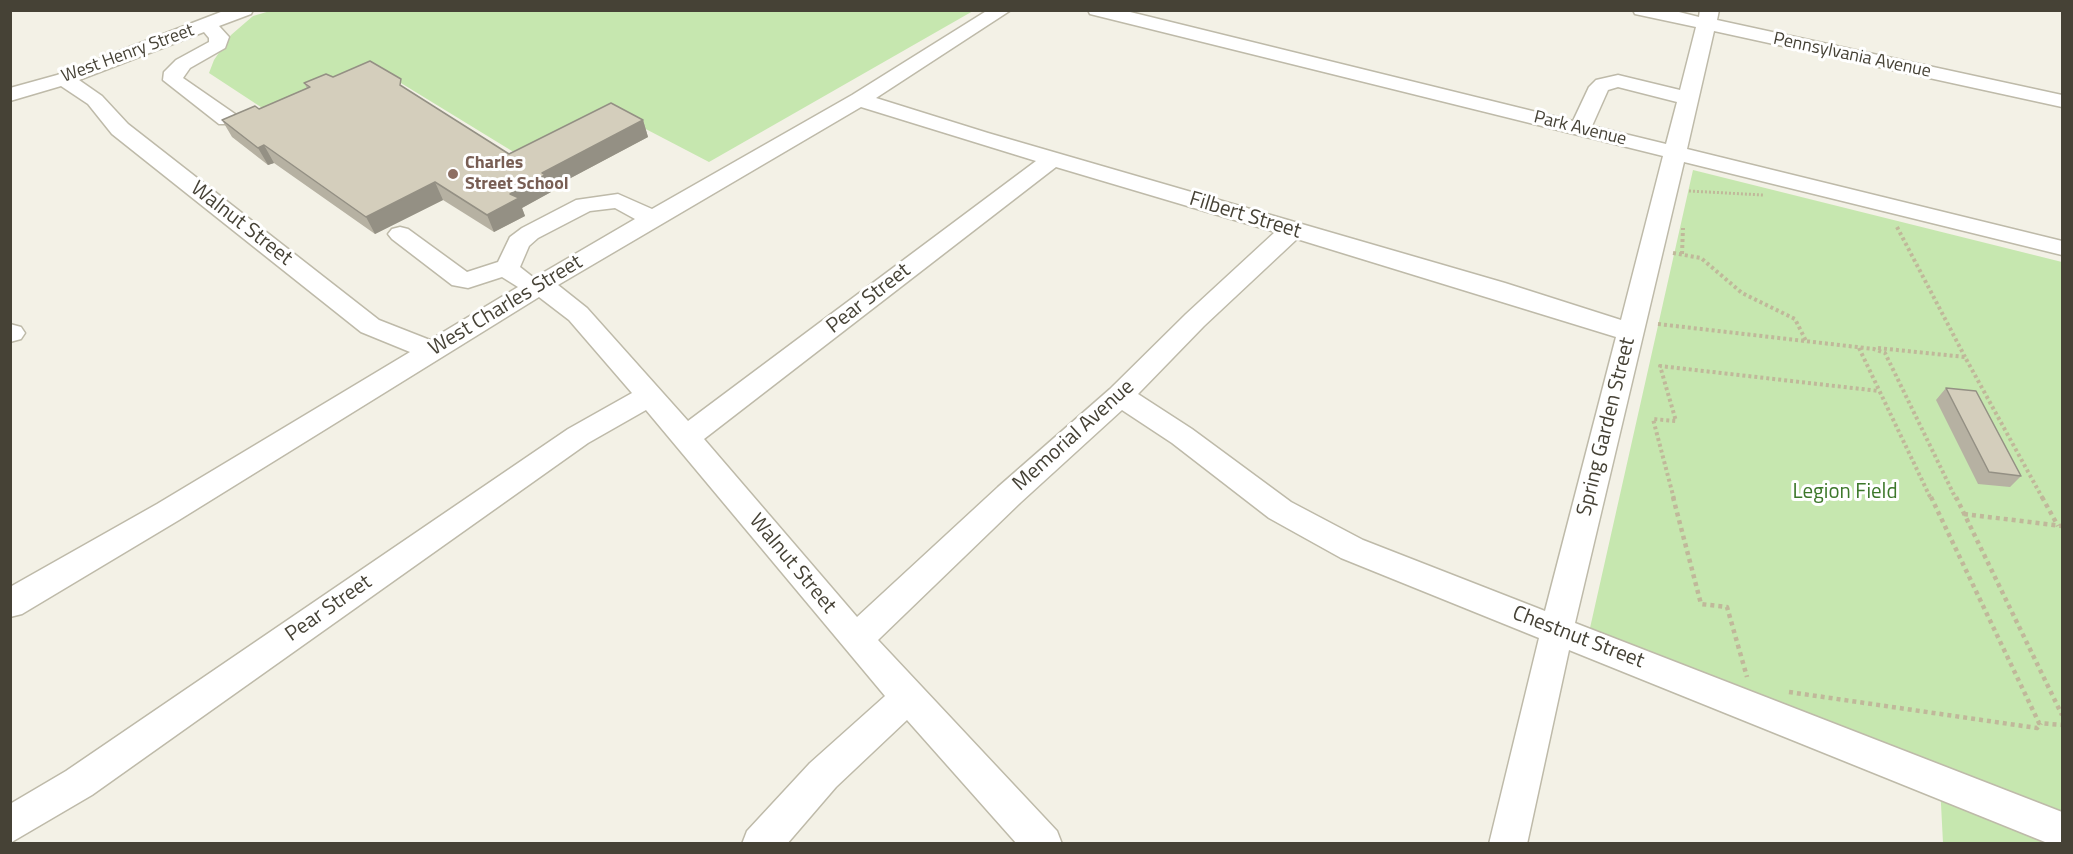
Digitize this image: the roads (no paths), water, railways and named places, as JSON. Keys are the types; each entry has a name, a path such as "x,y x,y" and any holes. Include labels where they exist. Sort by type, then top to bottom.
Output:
{"street":[{"name":"West Henry Street","path":"10,95 64,79 244,10"},
{"name":"West Charles Street","path":"10,604 168,512 538,286 859,99 1002,10"},
{"name":"Park Avenue","path":"1097,10 2062,248"},
{"name":"Pennsylvania Avenue","path":"1642,10 1708,17 2062,101"},
{"name":"Spring Garden Street","path":"1508,843 1557,631 1708,17"},
{"path":"208,25 219,37 218,44 209,51 183,63 174,72 173,80 227,119"},
{"name":"Walnut Street","path":"64,79 95,100 120,129 370,326 431,350"},
{"path":"1580,129 1599,87 1603,84 1618,81 1688,98"},
{"name":"Filbert Street","path":"859,99 1291,231 1632,326"},
{"name":"Pear Street","path":"685,438 1053,159"},
{"path":"400,234 461,279 468,280 500,269 507,269 519,242 530,232 584,205 618,201 653,219"},
{"name":"Memorial Avenue","path":"856,640 1009,495 1120,396 1194,320 1291,231"},
{"name":"Walnut Street","path":"507,269 538,286 578,314 771,536 856,640 1043,843"},
{"name":"Pear Street","path":"10,825 79,783 578,436 649,396"},
{"name":"Chestnut Street","path":"1120,396 1182,436 1251,490 1315,530 1352,549 1866,750 2062,830"},
{"path":"761,843 823,775 908,697"}],"place":[{"name":"Charles Street School","path":"453,174"}],"park label":[{"name":"Legion Field","path":"1845,493"}]}
